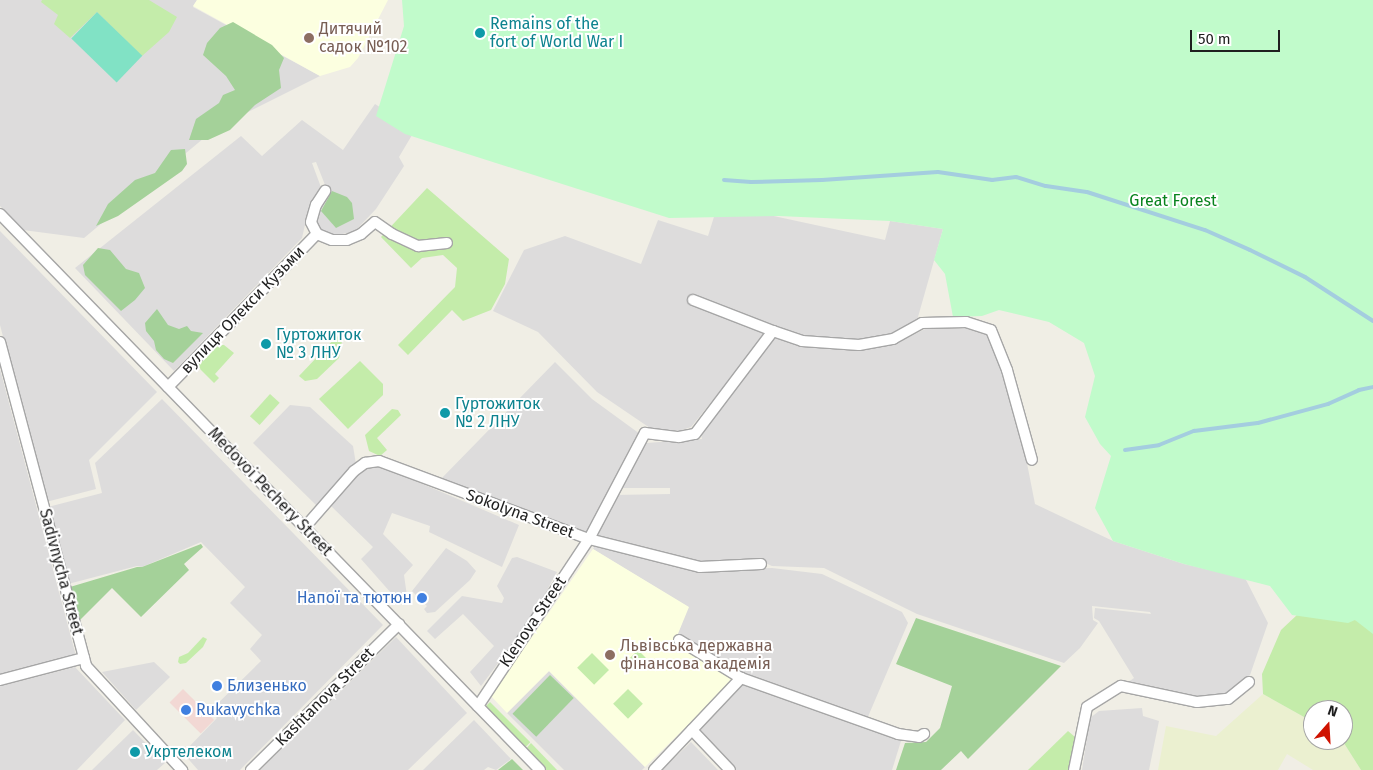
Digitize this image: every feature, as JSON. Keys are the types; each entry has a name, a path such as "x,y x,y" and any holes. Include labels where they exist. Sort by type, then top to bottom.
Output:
{"street":[{"name":"вулиця Олекси Кузьми","path":"325,191 316,205 311,222 317,234 332,240 347,240 361,234 375,222 392,234 418,246 447,244"},
{"name":"Medovoi Pechery Street","path":"0,214 540,770"},
{"name":"вулиця Олекси Кузьми","path":"168,386 317,234"},
{"path":"693,300 802,341 859,345 893,339 922,323 966,322 991,330 1007,370 1032,460"},
{"name":"Sokolyna Street","path":"305,528 354,471 365,463 379,461 589,539 645,433 679,437 695,434 773,331"},
{"name":"Sadivnycha Street","path":"0,342 86,666 182,770"},
{"path":"589,539 700,567 761,564"},
{"name":"Klenova Street","path":"478,706 589,539"},
{"name":"Kashtanova Street","path":"251,770 399,624"},
{"path":"679,640 741,678 898,734 919,737 924,734"},
{"path":"0,680 84,658"},
{"path":"654,770 741,678"},
{"path":"1074,770 1087,706 1122,686 1196,702 1228,699 1249,682"},
{"path":"692,730 730,770"}],"shaded area":[{"path":"0,0 197,0 193,7 320,76 216,128 84,238 23,230 0,206"},
{"name":"Дитячий садок №102","path":"197,0 388,0 358,58 350,67 320,76 193,6"},
{"path":"375,104 415,130 399,157 404,166 376,209 354,232 336,235 318,231 313,220 327,190 316,162 312,163 322,190 310,203 302,238 174,371 75,268 241,136 262,156 302,120 343,150"},
{"path":"718,204 885,240 890,221 943,229 916,324 894,336 853,343 768,332 691,427 679,431 650,428 597,392 538,332 493,311 524,250 565,236 641,264 658,220 708,236"},
{"path":"0,231 157,392 89,460 96,489 46,502 0,325"},
{"path":"965,328 987,335 1002,371 1023,443 1035,504 1113,541 1184,564 1245,578 1268,623 1250,675 1227,698 1197,700 1124,685 1134,678 1099,621 1094,618 1095,608 1151,614 1150,612 1092,606 1093,620 1098,623 1080,648 1064,663 917,614 824,568 772,566 763,562 700,565 592,537 614,495 670,494 670,488 618,488 639,449 646,443 702,439 701,434 774,338 807,346 862,349 897,343 925,329"},
{"path":"555,362 592,399 640,434 631,446 586,534 439,481"},
{"path":"0,369 76,656 0,676"},
{"path":"162,399 383,625 240,770 198,770 183,753 217,718 210,711 261,661 250,649 262,635 230,603 245,587 201,542 142,567 137,566 68,584 48,507 102,493 95,463"},
{"path":"290,405 310,407 353,446 356,464 318,507 253,443"},
{"path":"378,465 519,525 502,567 429,532 430,526 392,513 383,534 413,565 404,575 407,596 399,602 361,559 373,547 330,505 358,473 368,466"},
{"path":"596,544 700,569 772,568 822,574 902,612 908,623 867,719 742,676 677,636 688,607 593,549"},
{"path":"446,548 467,561 476,571 470,580 435,612 427,613 424,609 427,606 412,591"},
{"name":"Львівська державна фінансова академія","path":"593,549 689,607 677,636 736,678 645,767 549,671 507,713 491,696"},
{"path":"517,557 557,572 531,619 481,686 470,672 494,646 463,614 435,639 427,631 462,596 502,603 504,598 497,586 512,558"},
{"path":"396,637 467,713 408,770 260,770"},
{"path":"154,662 170,677 136,710 102,672"},
{"path":"75,667 125,720 77,770 0,770 0,686"},
{"path":"549,671 645,767 642,770 564,770 507,713"},
{"path":"745,682 901,741 892,770 736,770 698,731"},
{"path":"183,689 214,720 201,734 170,702"},
{"path":"1263,694 1303,716 1303,750 1348,750 1361,770 1313,770 1287,754 1278,770 1158,770 1166,726 1216,736"},
{"path":"1142,708 1143,716 1159,721 1149,770 1082,770 1090,718 1099,711"},
{"path":"474,720 511,759 496,770 488,767 484,770 423,770"},
{"path":"133,730 165,763 157,770 92,770"},
{"path":"691,742 718,770 662,770"}],"green space":[{"path":"42,0 149,0 177,17 169,32 142,56 97,12 70,38 54,24 58,15 41,2"},
{"name":"Great Forest","path":"402,0 1373,0 1373,634 1355,620 1348,623 1292,615 1270,586 1184,564 1113,541 1095,508 1111,456 1100,444 1085,417 1095,376 1084,343 1049,322 999,310 982,316 953,317 945,274 934,260 943,229 890,221 779,216 669,218 405,134 376,116 404,26"},
{"path":"97,12 142,56 117,82 71,39"},
{"path":"233,22 272,45 284,58 279,70 281,88 255,105 230,130 208,140 189,140 196,119 219,103 223,95 235,90 226,76 203,55 207,43 220,28"},
{"path":"185,149 187,164 182,171 118,216 96,226 108,204 135,180 155,173 171,150"},
{"path":"427,188 509,259 505,284 491,310 463,321 452,310 408,355 398,345 455,287 457,268 443,255 422,258 411,268 381,237"},
{"path":"332,191 347,197 352,203 354,219 336,228 321,211"},
{"path":"98,248 110,250 126,269 139,273 145,288 135,300 121,311 85,275 83,265"},
{"path":"157,309 168,325 179,329 187,326 191,331 203,333 173,363 164,359 156,350 154,341 146,331 145,323"},
{"path":"337,336 342,341 339,358 317,379 305,381 299,376"},
{"path":"216,344 224,345 234,353 215,374 219,378 214,383 195,364"},
{"path":"360,361 383,384 383,395 348,429 319,399"},
{"path":"270,394 280,403 260,425 250,416"},
{"path":"392,409 398,410 401,415 377,438 387,450 380,456 369,451 365,435"},
{"path":"201,544 203,547 184,564 189,570 141,617 112,588 80,620 70,587 142,567"},
{"path":"1298,614 1373,622 1373,770 1361,770 1348,750 1353,750 1353,700 1303,700 1303,716 1263,694 1262,674 1281,630"},
{"path":"916,618 1061,666 968,759 961,751 941,770 896,770 905,743 926,742 940,728 952,686 896,664"},
{"path":"203,637 207,639 203,647 186,663 180,664 178,662 179,657 188,653"},
{"path":"638,650 646,658 634,669 627,661"},
{"path":"592,653 609,670 594,685 577,668"},
{"path":"550,675 574,698 536,737 512,714"},
{"path":"628,689 643,704 628,719 613,704"},
{"path":"490,702 530,742 525,748 484,708"},
{"path":"1068,731 1075,737 1069,770 1028,770"},
{"path":"531,743 557,770 545,770 525,750"},
{"path":"512,759 523,770 498,770"}],"waterway":[{"path":"724,180 751,182 822,180 938,172 992,180 1016,177 1046,186 1087,192 1205,230 1250,250 1305,277 1373,321"},
{"path":"1125,450 1159,445 1194,431 1258,423 1328,404 1359,390 1373,387"}],"place":[{"name":"Remains of the fort of World War I","path":"480,33"},
{"name":"Дитячий садок №102","path":"309,38"},
{"name":"Гуртожиток № 3 ЛНУ","path":"266,344"},
{"name":"Гуртожиток № 2 ЛНУ","path":"445,413"},
{"name":"Напої та тютюн","path":"422,598"},
{"name":"Львівська державна фінансова академія","path":"610,655"},
{"name":"Близенько","path":"217,686"},
{"name":"Rukavychka","path":"186,710"},
{"name":"Укртелеком","path":"135,752"}]}
